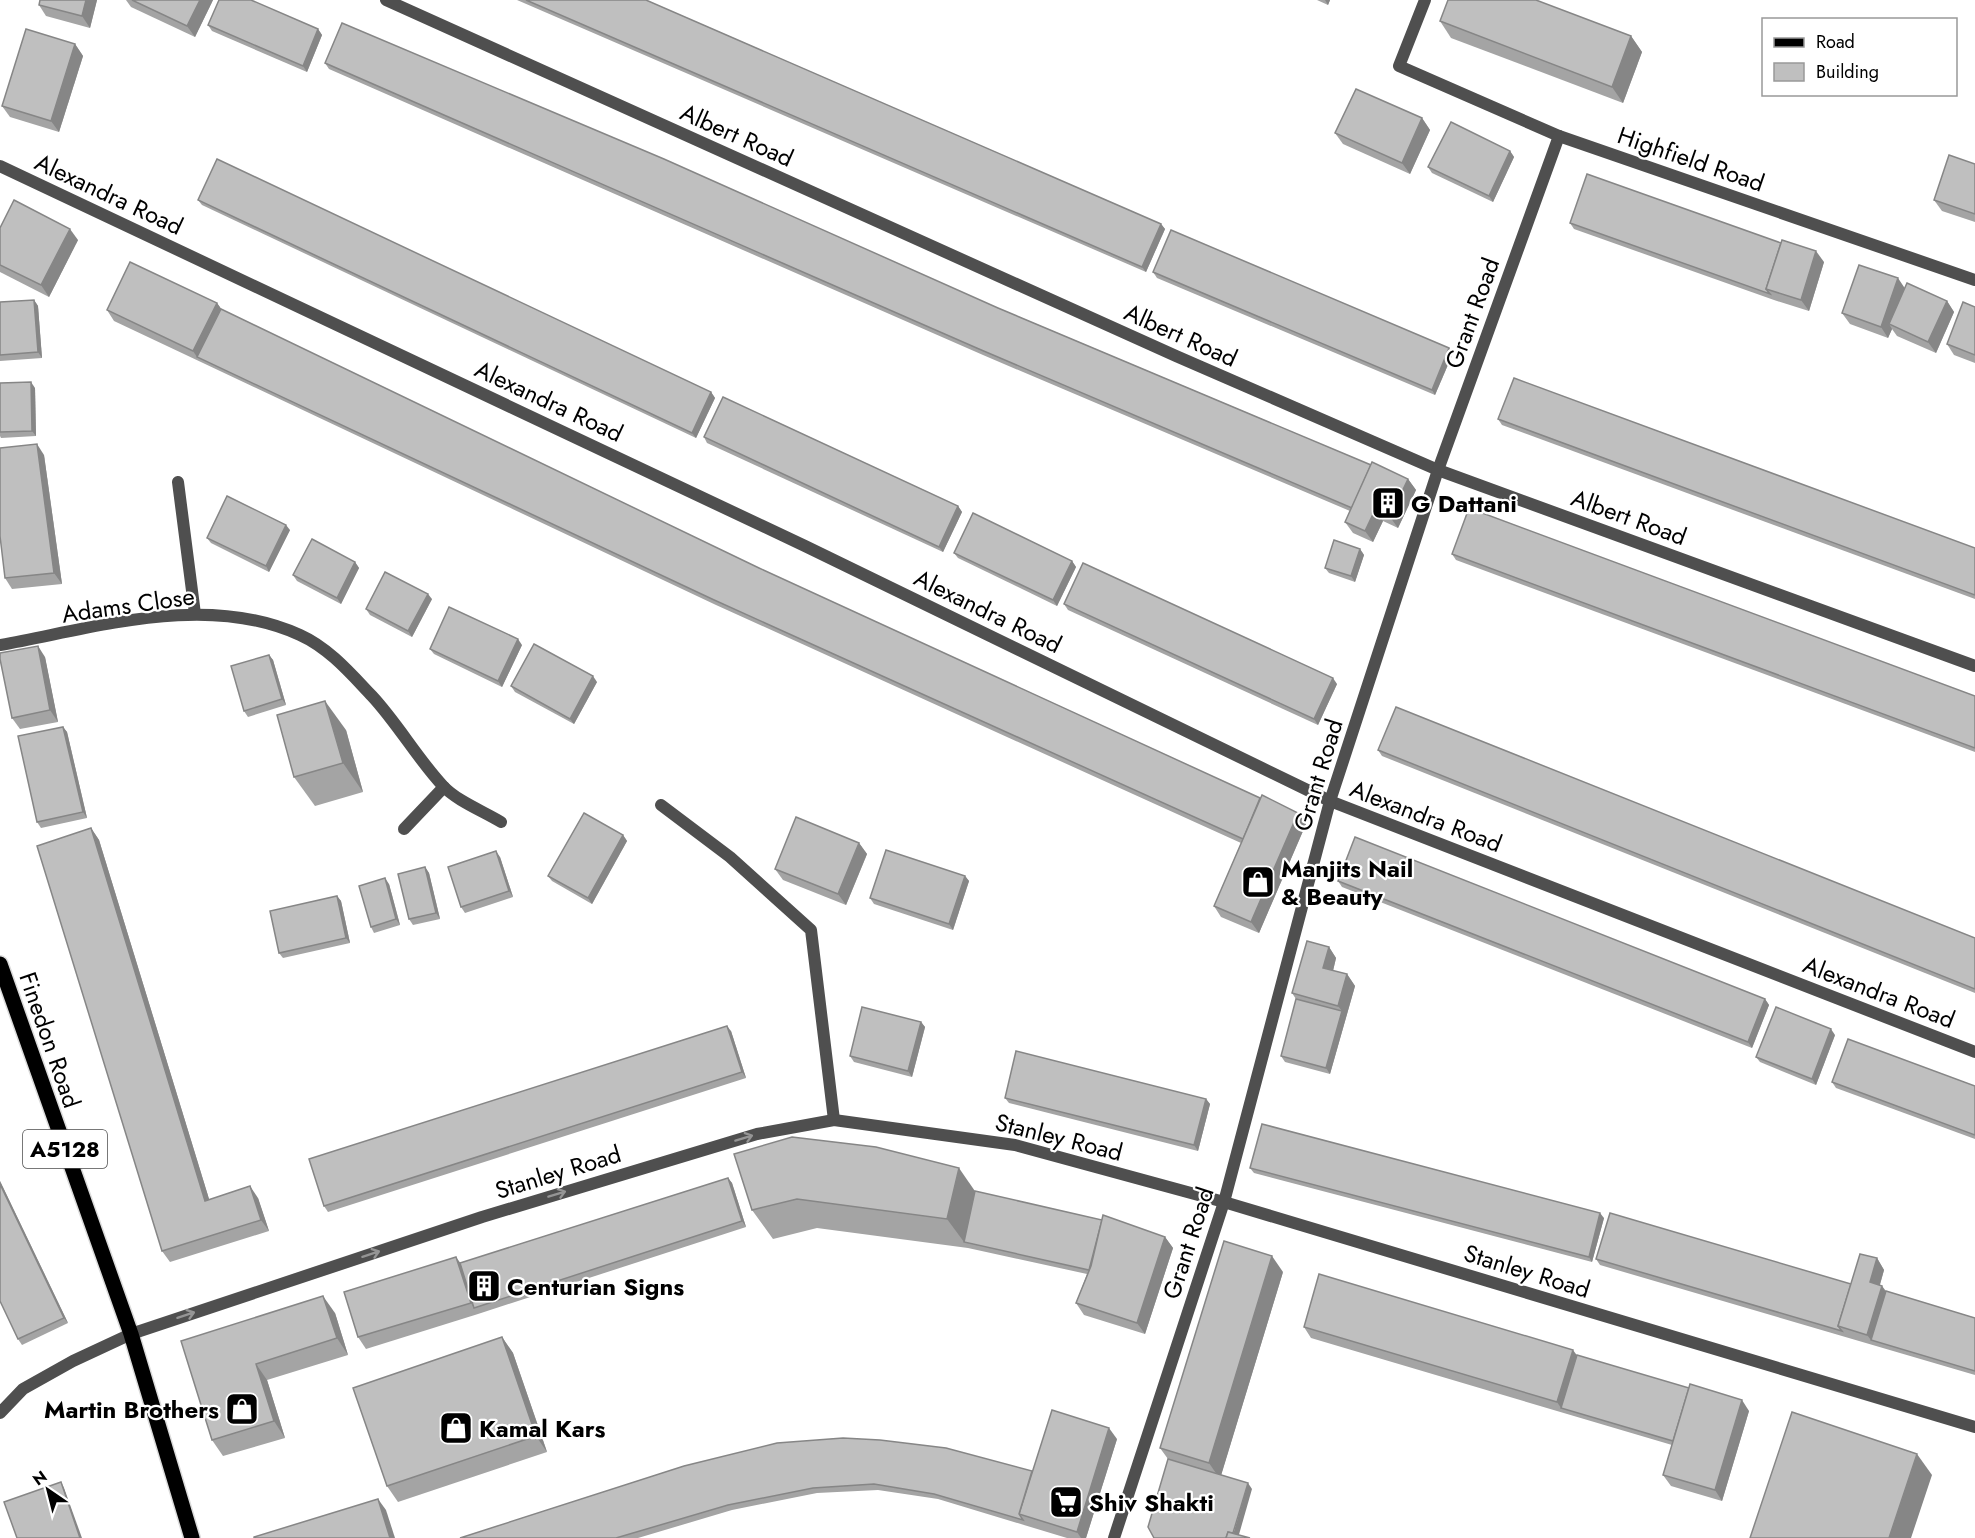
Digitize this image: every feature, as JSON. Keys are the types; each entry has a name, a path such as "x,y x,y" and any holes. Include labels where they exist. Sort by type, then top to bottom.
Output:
{"main road":[{"name":"Finedon Road","path":"0,964 131,1334"},
{"name":"A5128","path":"131,1334 192,1538"}],"street":[{"name":"Albert Road","path":"386,0 1165,351 1438,470 1975,666"},
{"name":"Highfield Road","path":"1425,0 1399,66 1559,136 1975,280"},
{"name":"Grant Road","path":"1114,1538 1224,1202 1330,801 1438,470 1559,136"},
{"name":"Alexandra Road","path":"0,166 795,540 1330,801 1975,1052"},
{"path":"178,482 195,614"},
{"name":"Adams Close","path":"0,645 147,619 195,614 255,619 301,635 333,657 383,708 444,787 501,822"},
{"path":"404,829 444,787"},
{"path":"661,805 730,856 811,930 834,1119"},
{"name":"Stanley Road","path":"0,1413 23,1389 73,1361 131,1334 482,1217 758,1134 834,1119 1015,1145 1224,1202 1975,1427"}],"building":[{"path":"40,0 86,0 82,16 39,5"},
{"path":"132,0 200,0 187,26"},
{"path":"219,0 251,0 318,29 303,66 208,25"},
{"path":"526,0 646,0 1161,224 1142,267"},
{"path":"1448,0 1536,0 1631,36 1612,87 1440,21"},
{"path":"342,23 664,159 998,308 1371,465 1352,508 979,349 325,63"},
{"path":"26,29 75,44 51,121 2,106"},
{"path":"1356,89 1422,118 1402,163 1335,133"},
{"path":"1451,122 1510,151 1489,196 1428,167"},
{"path":"1949,155 1975,164 1975,214 1934,200"},
{"path":"217,159 711,392 692,433 198,200"},
{"path":"1587,174 1781,243 1766,289 1770,294 1570,223"},
{"path":"14,200 70,229 41,285 0,265 0,228"},
{"path":"1171,230 1449,348 1432,390 1153,272"},
{"path":"1782,240 1816,251 1801,300 1766,289"},
{"path":"130,262 217,303 193,351 107,310"},
{"path":"1859,265 1898,278 1881,327 1842,313"},
{"path":"1907,283 1947,301 1928,342 1889,324"},
{"path":"34,300 38,352 0,355 0,302"},
{"path":"1963,302 1975,307 1975,355 1947,344"},
{"path":"221,309 759,568 1260,798 1243,839 712,599 197,357"},
{"path":"1514,378 1975,548 1975,595 1498,419"},
{"path":"31,382 32,431 0,432 0,383"},
{"path":"723,397 958,506 939,547 704,437"},
{"path":"37,444 54,573 5,578 0,536 0,448"},
{"path":"1372,462 1408,479 1390,517 1375,510 1365,531 1345,522"},
{"path":"227,496 286,525 266,566 207,538"},
{"path":"1469,508 1975,696 1975,748 1452,554"},
{"path":"973,513 1072,561 1053,600 954,553"},
{"path":"312,539 355,562 337,598 293,575"},
{"path":"1334,540 1360,549 1351,576 1325,568"},
{"path":"1083,563 1333,678 1314,719 1064,604"},
{"path":"385,572 428,594 408,631 366,609"},
{"path":"449,607 518,639 498,681 430,649"},
{"path":"534,644 593,676 570,719 511,686"},
{"path":"38,646 50,710 12,718 0,653"},
{"path":"269,655 282,699 244,711 231,666"},
{"path":"325,701 343,763 294,777 277,715"},
{"path":"1396,707 1975,938 1975,989 1378,750"},
{"path":"63,727 83,812 37,822 18,736"},
{"name":"Manjits Nail & Beauty","path":"1262,795 1298,813 1251,922 1214,906"},
{"path":"584,813 623,835 588,898 548,876"},
{"path":"796,817 859,843 838,894 775,869"},
{"path":"91,828 205,1201 250,1186 261,1220 162,1251 37,846"},
{"path":"1355,837 1765,999 1748,1042 1338,881"},
{"path":"886,850 965,876 949,924 870,898"},
{"path":"496,851 509,891 461,907 448,867"},
{"path":"425,867 436,913 409,919 398,874"},
{"path":"385,878 396,919 371,927 359,886"},
{"path":"337,896 346,938 279,953 270,911"},
{"path":"1307,941 1329,947 1323,968 1347,974 1338,1006 1292,993"},
{"path":"1296,999 1342,1011 1326,1068 1281,1056"},
{"path":"862,1007 921,1022 908,1071 850,1056"},
{"path":"1776,1007 1831,1029 1812,1079 1756,1057"},
{"path":"727,1026 742,1072 324,1206 309,1159"},
{"path":"1848,1039 1975,1086 1975,1135 1832,1082"},
{"path":"1016,1051 1206,1099 1194,1145 1005,1098"},
{"path":"1262,1124 1600,1213 1589,1257 1250,1168"},
{"path":"792,1137 876,1147 959,1168 947,1219 797,1199 752,1210 734,1154"},
{"path":"728,1178 742,1221 474,1308 460,1263"},
{"path":"0,1184 64,1318 18,1339 0,1301"},
{"path":"975,1191 1102,1220 1089,1270 964,1242"},
{"path":"1610,1213 1851,1284 1838,1326 1842,1331 1596,1259"},
{"path":"1103,1215 1165,1237 1137,1323 1076,1303 1091,1266"},
{"path":"1224,1241 1272,1256 1209,1463 1160,1448"},
{"path":"1860,1254 1877,1258 1870,1282 1882,1286 1867,1335 1838,1326"},
{"path":"456,1257 471,1303 358,1337 344,1292"},
{"path":"1319,1274 1573,1350 1557,1402 1304,1327"},
{"path":"1886,1291 1975,1318 1975,1371 1871,1340"},
{"name":"Martin Brothers","path":"323,1296 337,1338 256,1364 274,1421 212,1440 181,1341"},
{"name":"Kamal Kars","path":"502,1337 536,1436 387,1486 353,1388"},
{"path":"1577,1355 1689,1388 1673,1441 1561,1408"},
{"path":"1690,1384 1742,1400 1715,1490 1663,1475"},
{"name":"Shiv Shakti","path":"1052,1410 1109,1428 1077,1532 1019,1514"},
{"path":"1792,1412 1917,1454 1889,1538 1750,1538"},
{"path":"843,1438 946,1448 1032,1471 1019,1514 1023,1520 934,1494 874,1484 813,1488 728,1505 616,1538 460,1538 684,1466 777,1443"},
{"path":"1168,1459 1248,1483 1233,1533 1228,1532 1226,1538 1154,1538 1148,1527"},
{"path":"61,1482 80,1538 17,1538 4,1502"},
{"path":"378,1499 390,1538 254,1538 254,1537"},
{"path":"1228,1532 1250,1538 1226,1538"}],"place":[{"name":"G Dattani","path":"1388,503"},
{"name":"Manjits Nail & Beauty","path":"1258,882"},
{"name":"Centurian Signs","path":"484,1286"},
{"name":"Martin Brothers","path":"242,1409"},
{"name":"Kamal Kars","path":"456,1428"},
{"name":"Shiv Shakti","path":"1066,1502"}]}
